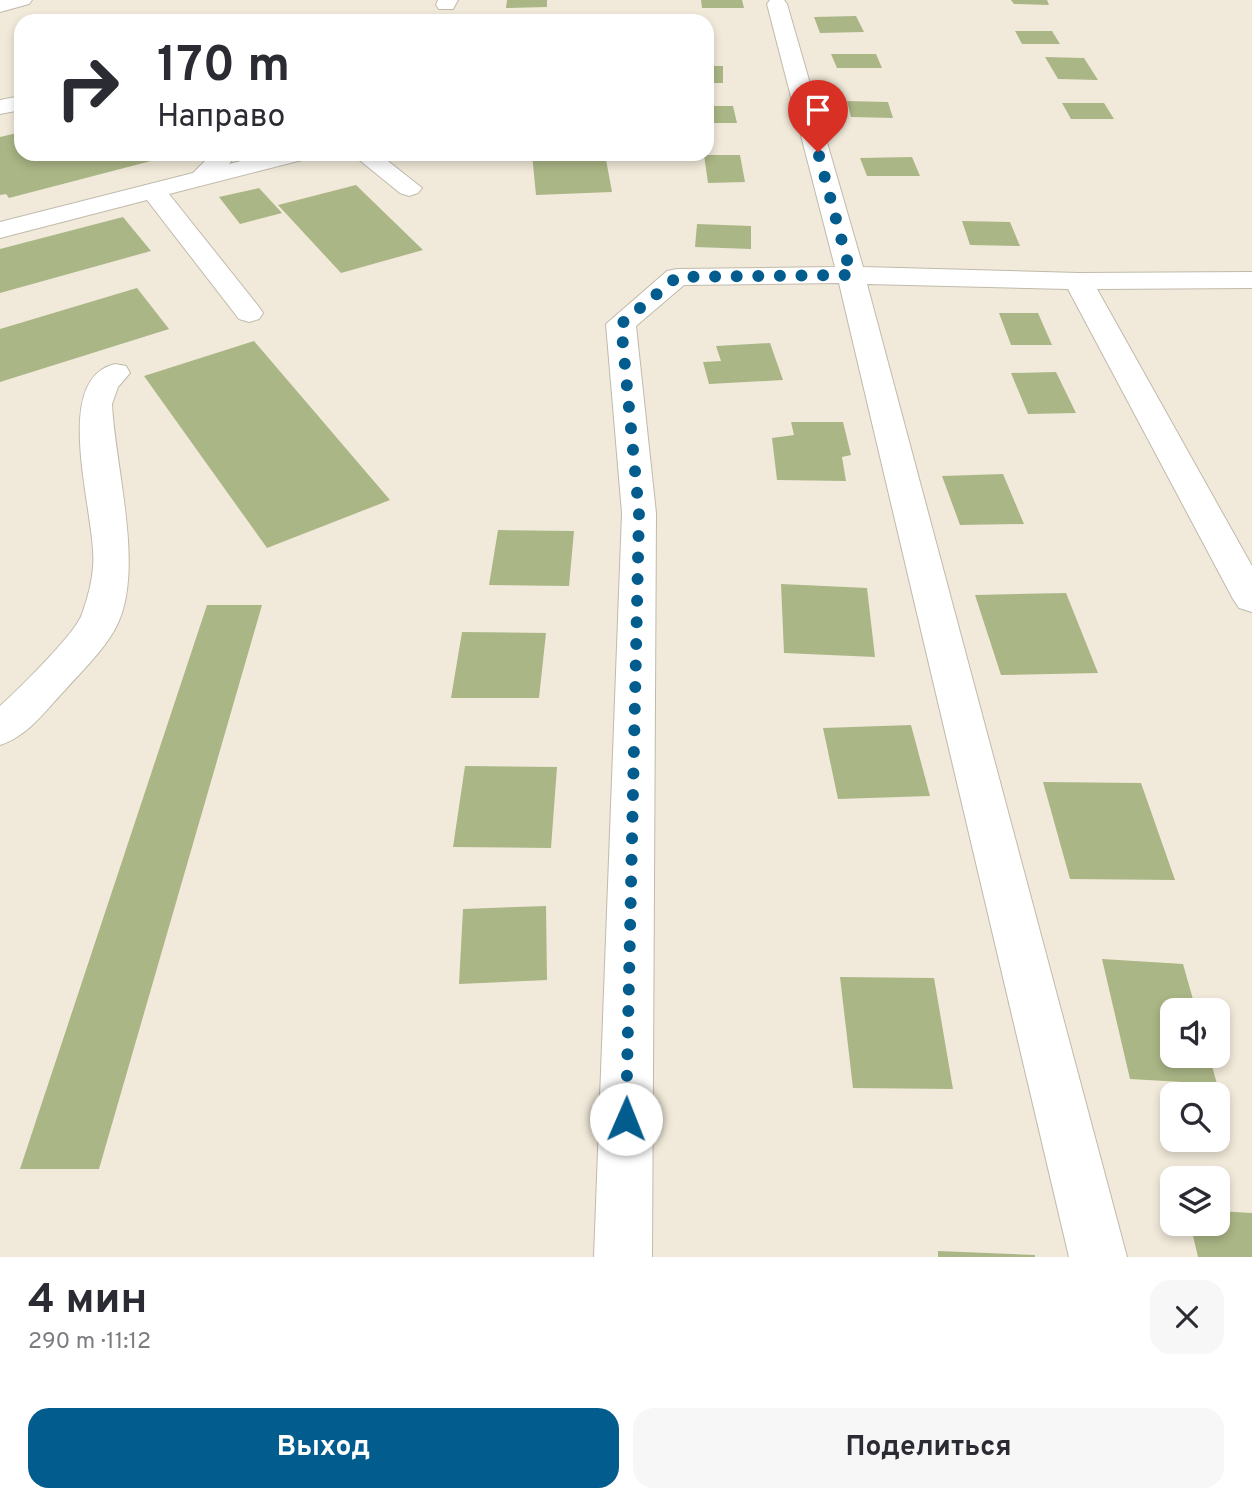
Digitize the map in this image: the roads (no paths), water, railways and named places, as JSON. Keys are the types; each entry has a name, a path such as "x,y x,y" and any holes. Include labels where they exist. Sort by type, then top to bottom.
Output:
{"street":[{"path":"0,6 22,0"},
{"path":"777,4 851,275 1098,1257"},
{"path":"202,178 218,161"},
{"path":"0,230 270,161"},
{"path":"373,161 409,188"},
{"path":"153,191 249,313"},
{"path":"623,1257 639,513 621,324 677,277 851,275 1078,281 1252,280"},
{"path":"1078,281 1252,599"},
{"path":"0,729 17,715 69,660 100,621 112,566 96,404 104,383 115,373"}]}
